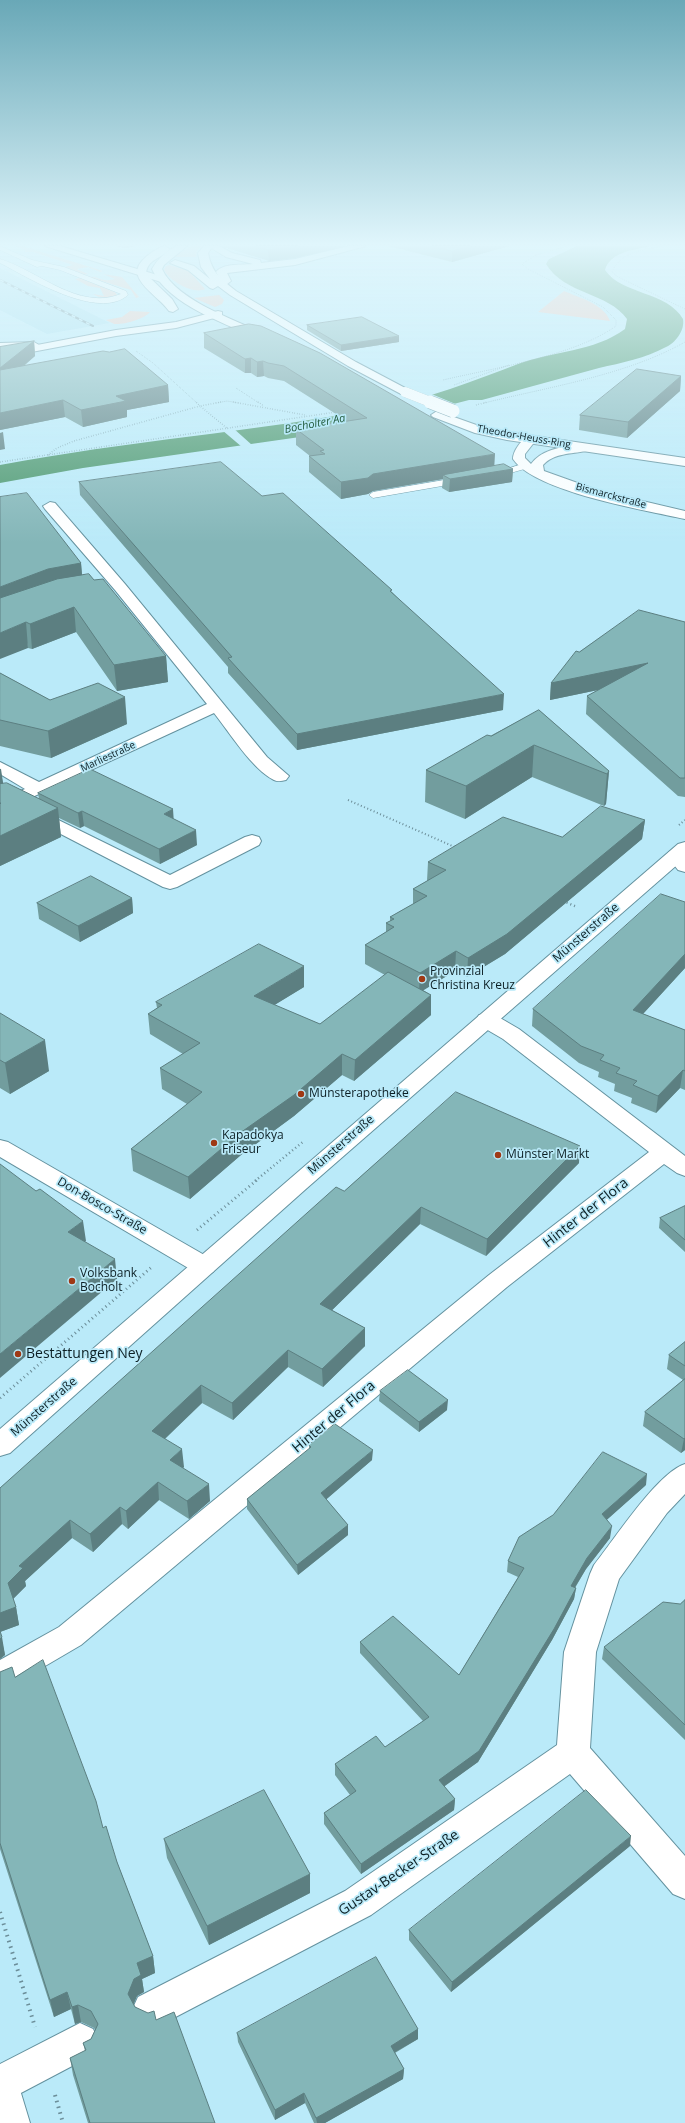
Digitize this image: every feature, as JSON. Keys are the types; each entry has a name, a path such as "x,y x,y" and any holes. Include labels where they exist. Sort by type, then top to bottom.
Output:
{"street":[{"path":"0,346 49,345"},
{"path":"0,355 53,345"},
{"path":"307,345 352,364"},
{"name":"Theodor-Heuss-Ring","path":"309,345 352,364 405,392 453,411 527,432 685,456"},
{"name":"Theodor-Heuss-Ring","path":"371,387 437,415 479,430 530,440 685,462"},
{"path":"525,466 519,459 519,454 530,440"},
{"path":"538,473 537,466 545,457 566,450 582,448"},
{"name":"Bismarckstraße","path":"525,466 538,473 590,492 685,515"},
{"path":"50,506 113,588 217,706 261,761 280,776"},
{"name":"Marliestraße","path":"39,789 217,706"},
{"path":"0,767 39,789"},
{"path":"6,804 39,789"},
{"path":"6,804 170,884 252,841"},
{"name":"Münsterstraße","path":"0,1445 487,1020 682,857"},
{"path":"487,1020 511,1034 685,1168"},
{"name":"Don-Bosco-Straße","path":"0,1147 204,1266"},
{"name":"Hinter der Flora","path":"0,1676 70,1636 498,1281 664,1152"},
{"path":"685,1475 657,1505 605,1574 580,1652 573,1753 685,1882"},
{"name":"Gustav-Becker-Straße","path":"151,2010 358,1903 573,1753"},
{"path":"11,2123 0,2085 46,2062 80,2042"}],"lane":[{"path":"373,495 478,478 525,466"}],"path":[{"path":"440,381 517,362 576,345"},
{"path":"469,407 633,366 662,355 680,345"},
{"path":"135,351 153,363 200,406 228,429"},
{"path":"451,386 517,362"},
{"path":"236,388 266,408"},
{"path":"48,455 57,448 74,441 200,406 227,401 309,416"},
{"path":"0,462 342,412"},
{"path":"348,800 462,850"},
{"path":"560,899 581,908"},
{"path":"0,1912 63,2123"}],"water":[{"name":"Bocholter Aa","path":"592,345 669,345 658,351 625,362 482,400 469,400 411,415 314,435 83,468 0,483 0,465 95,449 285,424 380,408 433,395 531,360"}],"pier":[{"path":"429,393 458,405 417,415 389,403"},
{"path":"233,428 252,445 242,447 222,430"}],"building":[{"path":"11,345 29,345 0,368 0,347"},
{"path":"223,345 303,345 320,353 495,454 373,474 368,478 341,482 309,456 325,454 320,451 324,450 296,429 367,418 284,366 263,361 257,362 251,358 245,359"},
{"path":"125,349 168,385 116,396 126,401 81,410 63,400 0,413 0,370 103,351 109,352"},
{"path":"637,369 681,376 628,422 580,415"},
{"path":"221,462 262,496 283,493 392,590 390,591 504,694 297,734 228,658 232,657 79,482"},
{"path":"504,464 513,469 450,479 443,475"},
{"path":"27,493 81,563 48,569 0,587 0,497"},
{"path":"89,574 94,580 103,579 166,656 114,665 74,607 30,624 26,622 0,633 0,598 57,579"},
{"path":"639,610 685,622 685,778 680,778 587,696 648,663 551,683 576,651 579,652"},
{"path":"0,673 50,700 98,683 125,697 48,731 0,720"},
{"path":"539,710 609,771 607,774 534,745 466,786 426,770 487,735 491,736"},
{"path":"90,769 173,809 164,814 196,830 159,849 82,811 78,813 38,793"},
{"path":"7,783 58,808 0,836 0,784"},
{"path":"601,806 645,820 507,934 468,958 456,951 420,973 365,945 394,927 386,923 394,919 390,917 427,896 413,889 446,870 428,862 503,817 562,837"},
{"path":"91,876 132,898 78,926 37,903"},
{"path":"661,894 685,902 685,954 633,1010 685,1030 685,1071 683,1070 658,1096 633,1085 637,1081 616,1073 620,1068 600,1060 604,1055 581,1046 533,1009"},
{"path":"259,944 304,966 254,996 320,1024 388,972 431,995 355,1060 342,1054 294,1095 240,1133 188,1177 131,1149 202,1092 160,1068 200,1043 148,1014 162,1005 156,1002"},
{"path":"0,1013 45,1040 5,1063 0,1060"},
{"path":"456,1092 580,1146 487,1239 421,1207 320,1304 365,1328 322,1369 288,1350 232,1403 201,1385 152,1431 182,1449 170,1460 209,1484 187,1501 158,1482 126,1511 120,1507 90,1534 70,1520 19,1566 23,1568 8,1583 16,1607 0,1613 0,1488 336,1187 344,1191"},
{"path":"0,1164 36,1191 40,1189 83,1221 68,1232 115,1259 0,1354"},
{"path":"685,1206 685,1240 660,1218"},
{"path":"685,1342 685,1366 669,1355"},
{"path":"408,1370 448,1400 419,1422 380,1391"},
{"path":"685,1379 685,1438 684,1439 645,1412"},
{"path":"335,1424 373,1450 321,1493 348,1525 297,1565 247,1499 311,1447 309,1445"},
{"path":"603,1452 647,1474 602,1514 612,1526 587,1558 571,1586 576,1588 554,1629 479,1751 439,1780 455,1799 361,1864 324,1813 356,1791 335,1764 376,1736 385,1747 429,1717 360,1642 393,1616 459,1675 524,1568 508,1561 519,1537 553,1515"},
{"path":"685,1600 685,1725 604,1647 663,1602 680,1604"},
{"path":"43,1660 96,1801 103,1828 106,1826 117,1862 153,1956 137,1963 141,1975 134,1979 128,1994 135,2007 148,2013 154,2011 156,2020 174,2012 215,2123 90,2123 70,2058 86,2050 83,2043 91,2039 98,2024 91,2011 78,2005 72,2007 67,1992 50,2000 0,1843 0,1672 12,1667 15,1677"},
{"path":"264,1790 310,1874 207,1926 164,1839"},
{"path":"586,1790 631,1836 452,1982 409,1930"},
{"path":"376,1957 418,2029 391,2046 404,2069 316,2118 304,2093 275,2110 237,2033"}],"place":[{"name":"Provinzial Christina Kreuz","path":"422,979"},
{"name":"Münsterapotheke","path":"301,1094"},
{"name":"Kapadokya Friseur","path":"214,1143"},
{"name":"Münster Markt","path":"498,1155"},
{"name":"Volksbank Bocholt","path":"72,1281"},
{"name":"Bestattungen Ney","path":"18,1354"}]}
